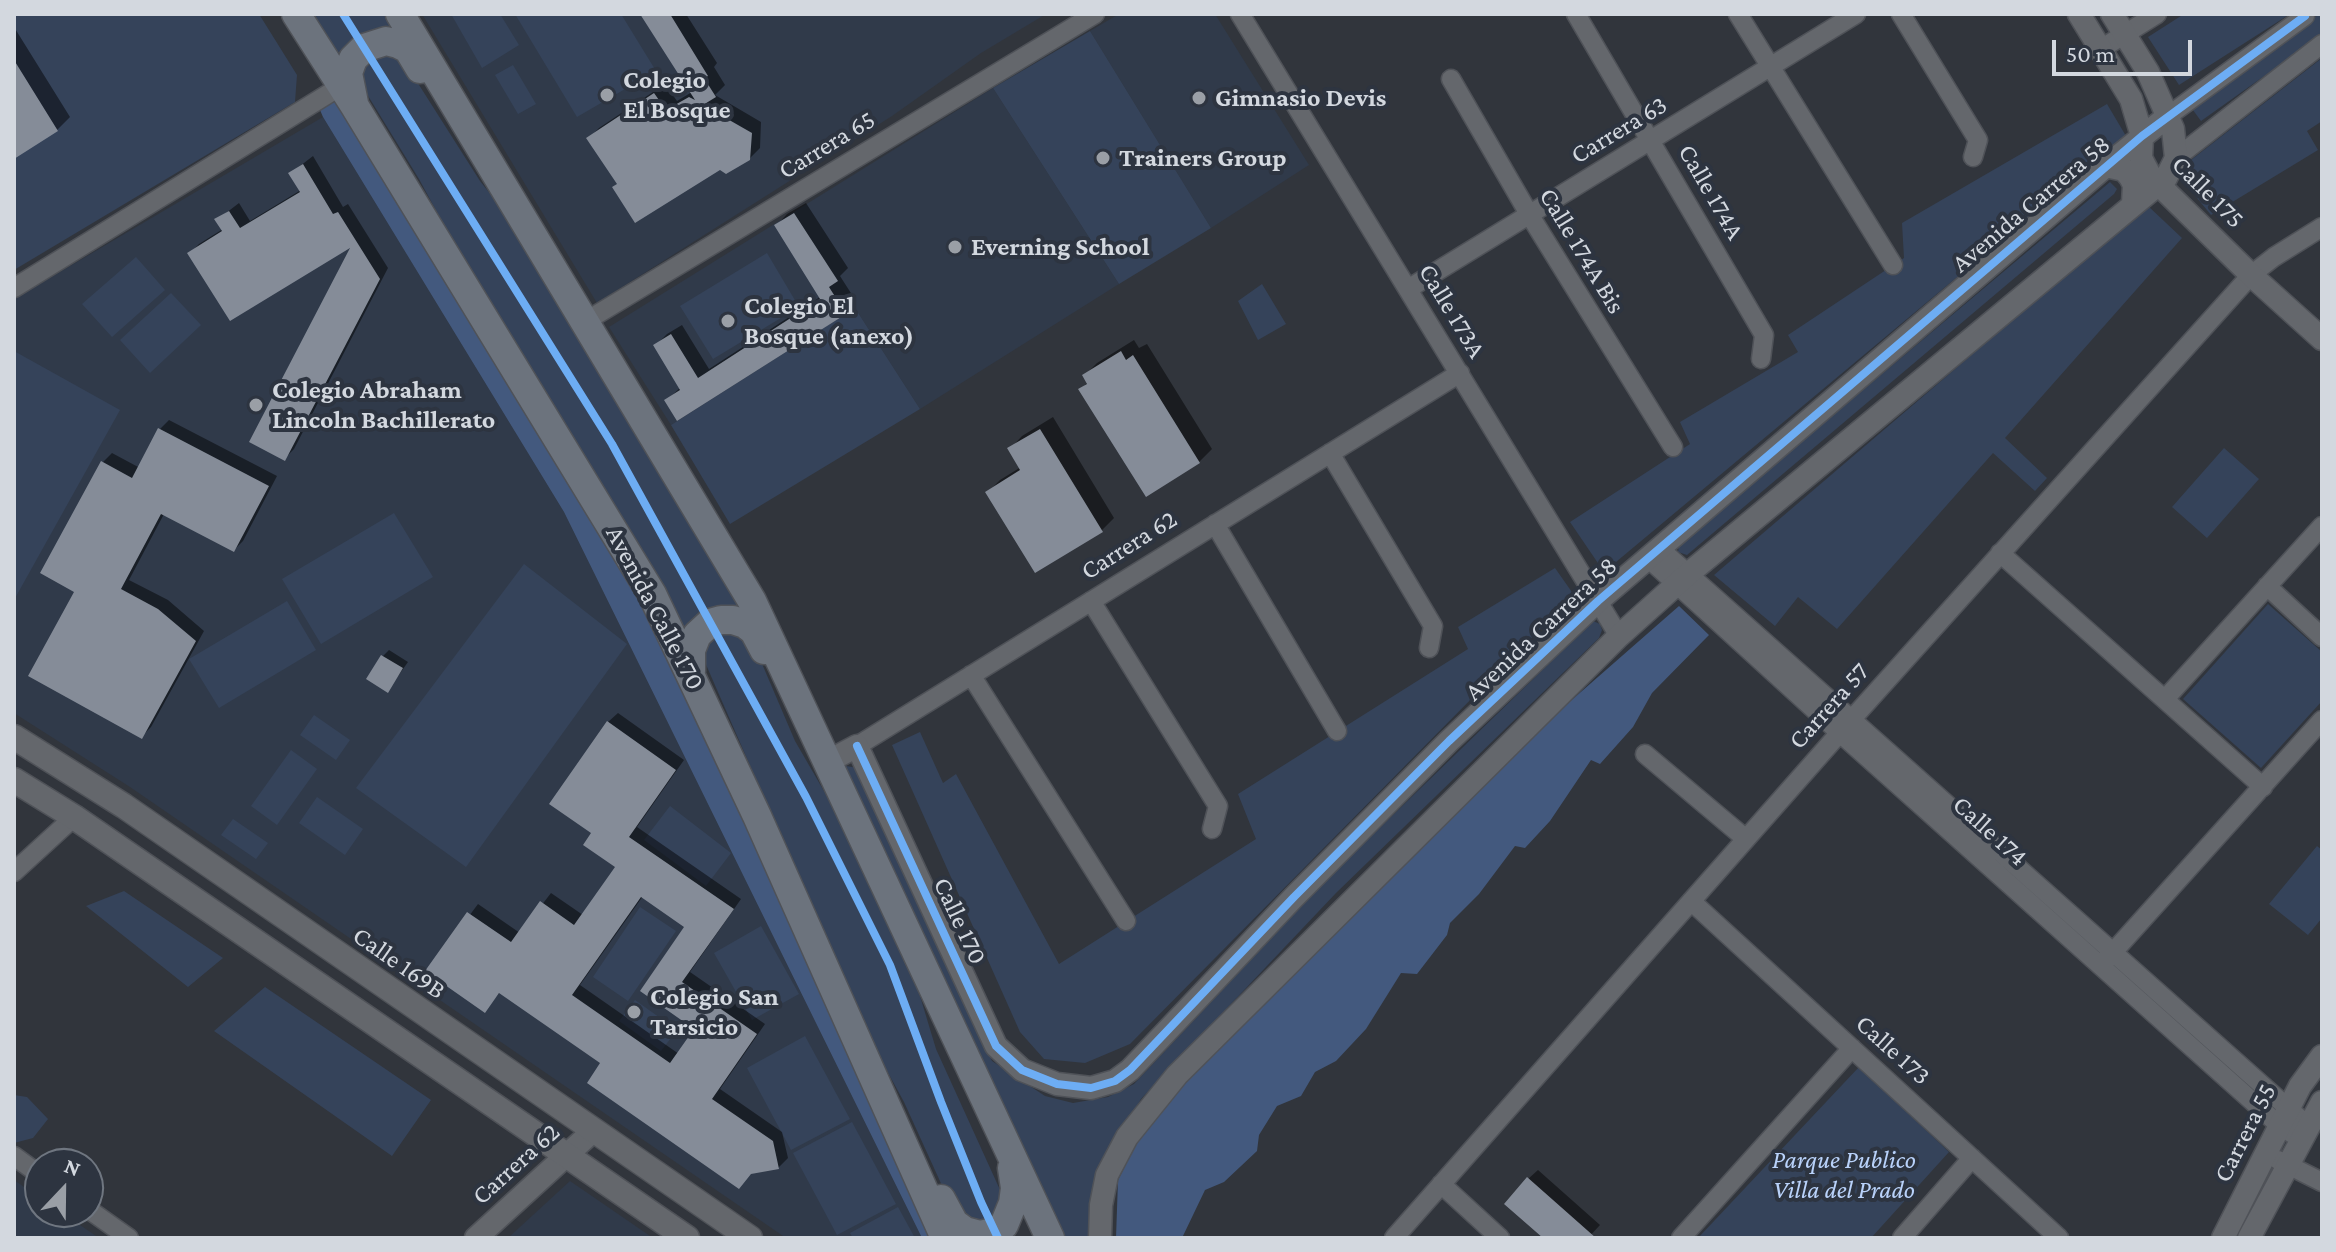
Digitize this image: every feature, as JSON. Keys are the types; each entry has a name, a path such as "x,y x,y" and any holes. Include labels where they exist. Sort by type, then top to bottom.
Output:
{"main road":[{"name":"Avenida Calle 170","path":"296,14 629,554 691,671 945,1238"},
{"path":"400,14 735,569 767,631 1050,1238"},
{"path":"347,96 348,73 353,59 364,48 386,41 408,49 461,137 525,221"},
{"path":"691,671 691,650 697,635 721,620 745,624 754,631 822,749"},
{"name":"Calle 169B","path":"14,737 124,806 750,1238"},
{"path":"14,780 74,817 687,1238"},
{"path":"863,1054 913,1140 946,1211 954,1223 965,1231 980,1235 994,1232 1004,1225 1015,1188 1011,1156"}],"street":[{"name":"Carrera 65","path":"586,321 1095,14"},
{"name":"Calle 173A","path":"1240,14 1619,636"},
{"name":"Calle 174A","path":"1576,14 1764,335 1761,359"},
{"path":"1738,14 1893,265"},
{"name":"Carrera 63","path":"1408,289 1856,14"},
{"path":"1901,14 1978,140 1973,157"},
{"name":"Calle 175","path":"2079,14 2131,99 2142,136 2141,158 2151,177 2322,339"},
{"name":"Calle 175","path":"2112,14 2148,72 2168,116 2174,133 2176,158"},
{"path":"2101,49 2157,14"},
{"path":"2168,116 2305,16"},
{"path":"1100,1238 1101,1205 1107,1175 1127,1137 1177,1075 1619,636 1682,580 2159,184 2173,168 2176,158 2322,44"},
{"name":"Calle 174A Bis","path":"1451,79 1529,214 1673,447"},
{"path":"14,288 347,96"},
{"name":"Avenida Carrera 58","path":"1057,1084 1091,1088 1115,1081 1130,1070 1416,774 1598,601 2168,116"},
{"path":"2106,166 2124,170 2130,177 2134,185 2133,203"},
{"name":"Carrera 57","path":"1394,1238 1845,727 2251,275 2322,227"},
{"name":"Carrera 62","path":"822,749 857,746 1460,373"},
{"path":"1330,453 1433,626 1429,648"},
{"path":"1215,524 1337,731"},
{"path":"2165,699 2322,526"},
{"name":"Calle 174","path":"1654,553 2283,1118 2304,1132"},
{"path":"2000,553 2263,787"},
{"path":"2267,586 2322,637"},
{"path":"1091,601 1218,806 1212,829"},
{"path":"971,675 1126,921"},
{"path":"2107,959 2322,720"},
{"name":"Calle 170","path":"857,746 996,1046 1022,1070 1057,1084"},
{"path":"1645,754 1746,839"},
{"path":"14,872 74,817"},
{"name":"Calle 173","path":"1691,901 2059,1238"},
{"path":"1681,1238 1852,1048"},
{"name":"Carrera 55","path":"2223,1238 2283,1118 2322,1056"},
{"name":"Carrera 55","path":"2249,1238 2322,1102"},
{"name":"Carrera 62","path":"476,1238 593,1131"},
{"path":"2266,1154 2322,1182"},
{"path":"1902,1238 1972,1158"},
{"path":"1441,1184 1500,1238"},
{"path":"104,1220 129,1238"}],"shaded area":[{"name":"Colegio El Bosque","path":"422,14 1046,14 981,53 892,116 597,303"},
{"name":"Gimnasio Devis","path":"1119,14 1215,14 1309,165 1211,228 1090,31"},
{"name":"Everning School","path":"993,88 1119,284 920,409 855,308 671,425 609,327"},
{"path":"342,97 622,552 836,1013 930,1238 922,1238 564,512 323,117 320,110"},
{"path":"323,117 564,512 922,1238 786,1238 130,787 14,713 14,299"},
{"path":"1679,606 1709,635 1652,693 1633,727 1600,764 1591,760 1550,821 1525,848 1515,846 1479,894 1450,923 1447,935 1417,974 1401,973 1366,1029 1336,1061 1315,1072 1301,1096 1277,1106 1259,1135 1257,1151 1224,1182 1205,1190 1182,1238 1116,1238 1118,1180 1139,1137 1170,1100 1213,1053 1558,712"},
{"path":"14,1180 24,1187 24,1228 84,1228 99,1238 14,1238"},
{"path":"570,1181 653,1238 508,1238"}],"green space":[{"path":"14,14 259,14 297,75 295,102 14,270"},
{"path":"306,14 387,14 393,29 341,60"},
{"path":"451,14 500,14 519,45 482,68"},
{"path":"515,14 621,14 656,71 577,117"},
{"path":"2184,14 2290,14 2179,85 2148,37"},
{"path":"2319,14 2322,16 2322,35 2201,121 2190,106"},
{"name":"Trainers Group","path":"1090,31 1211,228 1119,284 993,88"},
{"path":"387,50 407,66 480,181 515,225 741,607 737,610 684,635 447,238 419,179 362,86 362,64"},
{"path":"2322,58 2322,121 2307,131 2318,150 2211,215 2184,182 2186,167"},
{"path":"513,65 536,104 518,114 495,75"},
{"path":"2107,104 2126,136 1604,572 1570,522 1690,444 1680,422 1798,352 1788,335 1904,258 1902,223"},
{"path":"2110,182 2117,189 2114,194 1687,555 1678,552 1679,545"},
{"path":"2147,205 2182,238 2005,438 2047,478 2035,491 1993,453 1837,629 1798,597 1775,626 1714,575"},
{"path":"767,253 799,307 713,359 680,306"},
{"path":"136,257 165,290 112,337 82,304"},
{"path":"1262,284 1286,324 1258,340 1238,301"},
{"path":"171,293 201,325 150,373 120,340"},
{"path":"855,308 920,409 730,524 671,425"},
{"path":"14,351 120,410 14,600"},
{"path":"2224,448 2259,479 2207,538 2172,507"},
{"path":"394,513 433,577 321,644 282,579"},
{"path":"524,564 627,644 466,867 356,788"},
{"path":"1555,568 1574,595 1130,1044 1085,1063 1044,1059 1020,1032 892,745 920,732 943,783 956,774 1059,964 1256,839 1238,794 1468,649 1458,627"},
{"path":"287,601 316,650 219,708 189,659"},
{"path":"2268,604 2322,652 2322,701 2261,768 2183,699"},
{"path":"1593,621 1600,624 1602,630 1599,638 1336,893 1141,1099 1112,1148 1093,1238 1060,1238 844,773 846,766 858,768 992,1061 1045,1096 1073,1103 1108,1097 1134,1084 1327,879"},
{"path":"737,629 757,652 795,741 843,824 917,986 936,1049 1001,1192 1001,1203 995,1216 973,1225 949,1201 904,1102 868,1036 704,660 704,649 717,631"},
{"path":"314,715 350,740 336,760 300,735"},
{"path":"291,750 317,769 277,825 251,806"},
{"path":"317,797 363,829 345,855 299,823"},
{"path":"670,806 731,853 706,886 644,840"},
{"path":"233,819 268,843 256,859 221,835"},
{"path":"2317,846 2322,850 2322,918 2308,935 2269,904"},
{"path":"124,891 223,958 188,987 86,906"},
{"path":"640,907 676,931 628,1001 593,977"},
{"path":"761,926 799,994 752,1020 714,953"},
{"path":"265,987 431,1100 392,1156 214,1031"},
{"path":"635,1000 677,1030 661,1051 619,1021"},
{"path":"805,1036 850,1119 791,1150 747,1068"},
{"name":"Parque Publico Villa del Prado","path":"1859,1067 1949,1152 1871,1238 1698,1238"},
{"path":"14,1095 27,1097 48,1119 33,1138 14,1143"},
{"path":"852,1122 896,1204 837,1235 793,1153"},
{"path":"898,1207 915,1238 853,1238 850,1233"}],"building":[{"path":"640,14 670,14 708,76 704,78 716,97 703,105 752,133 750,160 726,174 720,170 635,223 612,187 617,184 586,138 654,93 666,110 689,97 695,100"},
{"path":"14,60 58,131 14,159"},
{"path":"303,164 333,214 338,212 380,279 285,461 249,442 350,248 230,321 187,253 222,231 214,219 229,211 240,228 300,192 288,173"},
{"path":"794,213 838,281 829,287 846,314 677,421 664,400 680,390 653,345 671,334 698,378 820,299 774,225"},
{"path":"1121,351 1126,360 1133,355 1200,463 1146,497 1078,389 1087,384 1082,375"},
{"path":"158,428 269,486 234,552 161,514 121,589 158,609 196,641 142,739 28,676 74,592 40,573 101,461 132,478"},
{"path":"1040,429 1103,532 1035,573 985,492 1020,470 1007,448"},
{"path":"381,655 403,668 388,693 366,679"},
{"path":"607,721 676,770 629,837 734,909 682,982 757,1034 712,1099 773,1141 779,1169 751,1174 739,1189 587,1083 600,1063 499,993 485,1013 425,971 467,912 511,942 540,901 574,925 615,867 583,845 591,833 549,804","holes":["641,897 684,927 640,991 694,1029 670,1063 572,995"]},
{"path":"1527,1177 1596,1238 1543,1238 1504,1204"}],"cycle path":[{"path":"343,14 612,444 806,797 890,965 941,1102 998,1238"},
{"path":"857,746 996,1046 1022,1070 1057,1084 1091,1088 1115,1081 1130,1070 1294,897 1449,741 1598,601 2142,136 2305,16"}],"place":[{"name":"Colegio El Bosque","path":"607,95"},
{"name":"Gimnasio Devis","path":"1199,98"},
{"name":"Trainers Group","path":"1103,158"},
{"name":"Everning School","path":"955,247"},
{"name":"Colegio El Bosque (anexo)","path":"728,321"},
{"name":"Colegio Abraham Lincoln Bachillerato","path":"256,405"},
{"name":"Colegio San Tarsicio","path":"634,1012"}]}
